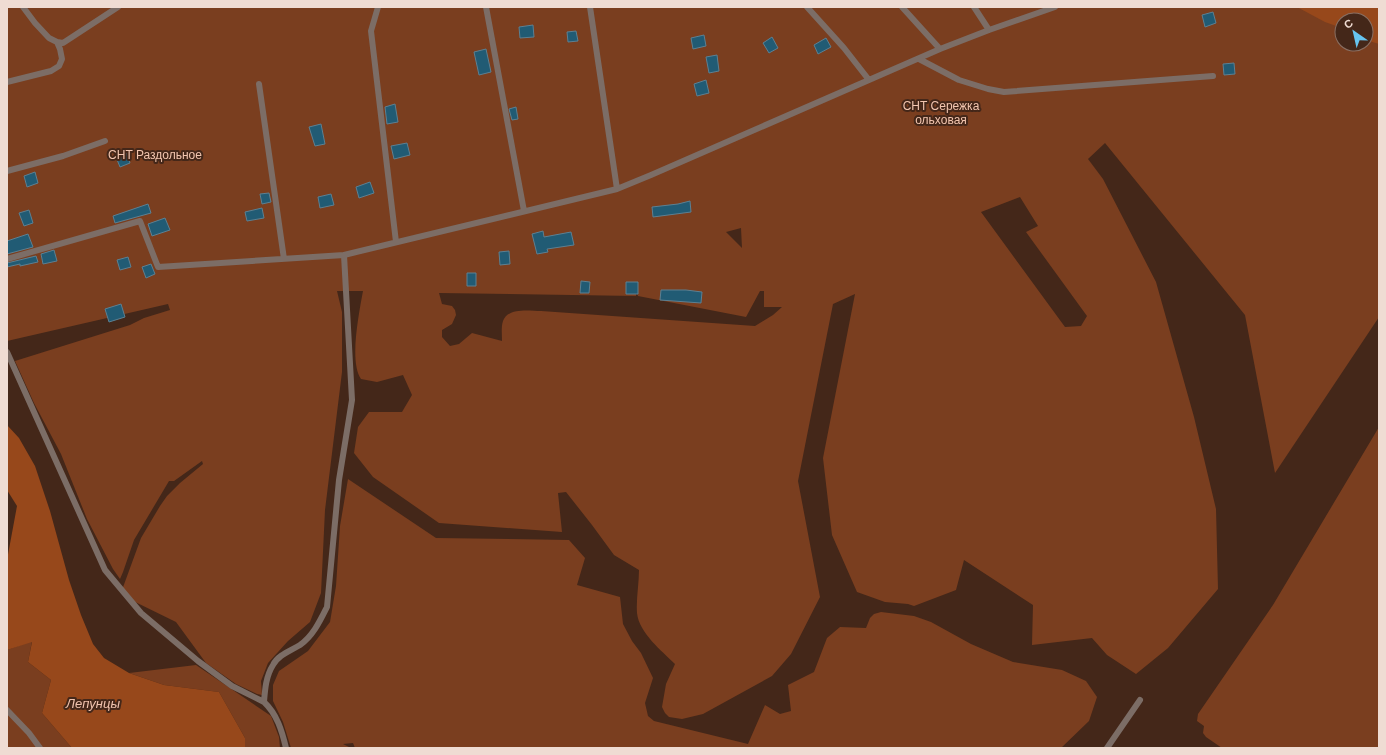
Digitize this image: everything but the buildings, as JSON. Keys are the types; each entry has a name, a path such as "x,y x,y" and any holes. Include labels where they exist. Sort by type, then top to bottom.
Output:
{"lane":[{"path":"23,7 49,38 63,43 118,7"},
{"path":"378,7 370,31 396,242"},
{"path":"486,7 524,211"},
{"path":"590,7 617,188"},
{"path":"807,7 844,48 869,80"},
{"path":"902,7 940,49"},
{"path":"974,7 989,30"},
{"path":"7,259 140,221 158,267 344,255 617,188 651,175 940,49 1055,7"},
{"path":"7,82 52,71 59,66 62,58 57,42"},
{"path":"919,58 959,80 988,89 1004,92 1214,76"},
{"path":"260,84 284,259"},
{"path":"7,171 63,156 105,141"},
{"path":"264,702 266,684 273,664 287,652 301,644 313,632 327,607 339,480 352,400 344,255"},
{"path":"7,352 106,570 141,613 198,661 232,686 264,702 270,707 279,725 286,748"},
{"path":"1107,748 1140,700"},
{"path":"7,710 29,733 40,748"}],"green space":[{"path":"7,7 1379,7 1379,317 1275,473 1245,315 1105,143 1088,159 1103,179 1156,282 1194,417 1216,509 1218,589 1168,648 1136,674 1107,655 1092,638 1032,645 1033,605 964,560 956,590 914,606 885,602 857,592 832,535 823,458 855,294 833,304 798,481 820,597 791,654 772,676 703,714 682,719 669,717 662,707 666,684 675,664 652,641 642,628 637,613 639,570 614,555 566,492 558,493 562,532 439,523 373,477 354,453 358,427 369,412 402,412 412,395 403,375 377,382 361,379 357,371 355,349 357,324 363,291 337,291 342,312 342,372 325,510 321,593 310,622 288,641 268,663 261,681 262,695 257,694 236,684 206,663 176,622 127,598 122,590 141,538 160,506 167,496 180,483 203,464 202,461 174,481 169,481 134,540 120,579 113,569 87,519 61,454 34,403 15,361 130,325 144,318 170,310 168,304 7,341","holes":["1020,197 1038,226 1026,232 1087,316 1081,326 1065,327 981,212","741,228 742,248 726,232","636,290 638,296 746,317 760,291 764,291 764,307 782,307 773,315 755,326 525,310 514,312 503,321 502,341 472,333 459,344 450,346 442,337 442,330 452,324 456,315 452,306 442,304 439,293 636,296"]},
{"path":"1379,427 1379,748 1222,748 1206,737 1203,733 1204,726 1197,721 1198,714 1273,605"},
{"path":"348,479 436,538 569,540 585,558 577,585 620,597 623,624 632,641 641,653 653,678 645,703 648,716 654,721 748,744 765,705 780,714 791,711 788,685 814,672 827,638 840,627 866,628 870,618 874,614 881,612 914,616 931,622 971,644 1013,662 1062,670 1086,681 1097,697 1089,721 1061,748 355,748 353,743 343,744 351,748 291,748 283,722 273,701 273,685 279,671 308,651 330,622 336,586 340,526"},
{"path":"32,641 28,662 51,680 42,713 72,748 7,748 7,650"},
{"path":"196,665 271,716 279,737 280,748 245,748 245,738 219,692 164,685 129,673"}],"water":[{"path":"1297,7 1379,7 1379,44 1374,42 1374,12 1334,12 1334,25"},
{"name":"Лепунцы","path":"7,425 19,438 35,466 50,511 69,580 93,644 104,658 129,673 164,685 219,692 245,738 245,748 72,748 42,713 51,680 28,662 32,642 7,650 7,560 17,506 7,490"}],"park label":[{"name":"СНТ Сережка ольховая","path":"941,113"},
{"name":"СНТ Раздольное","path":"155,155"}]}
